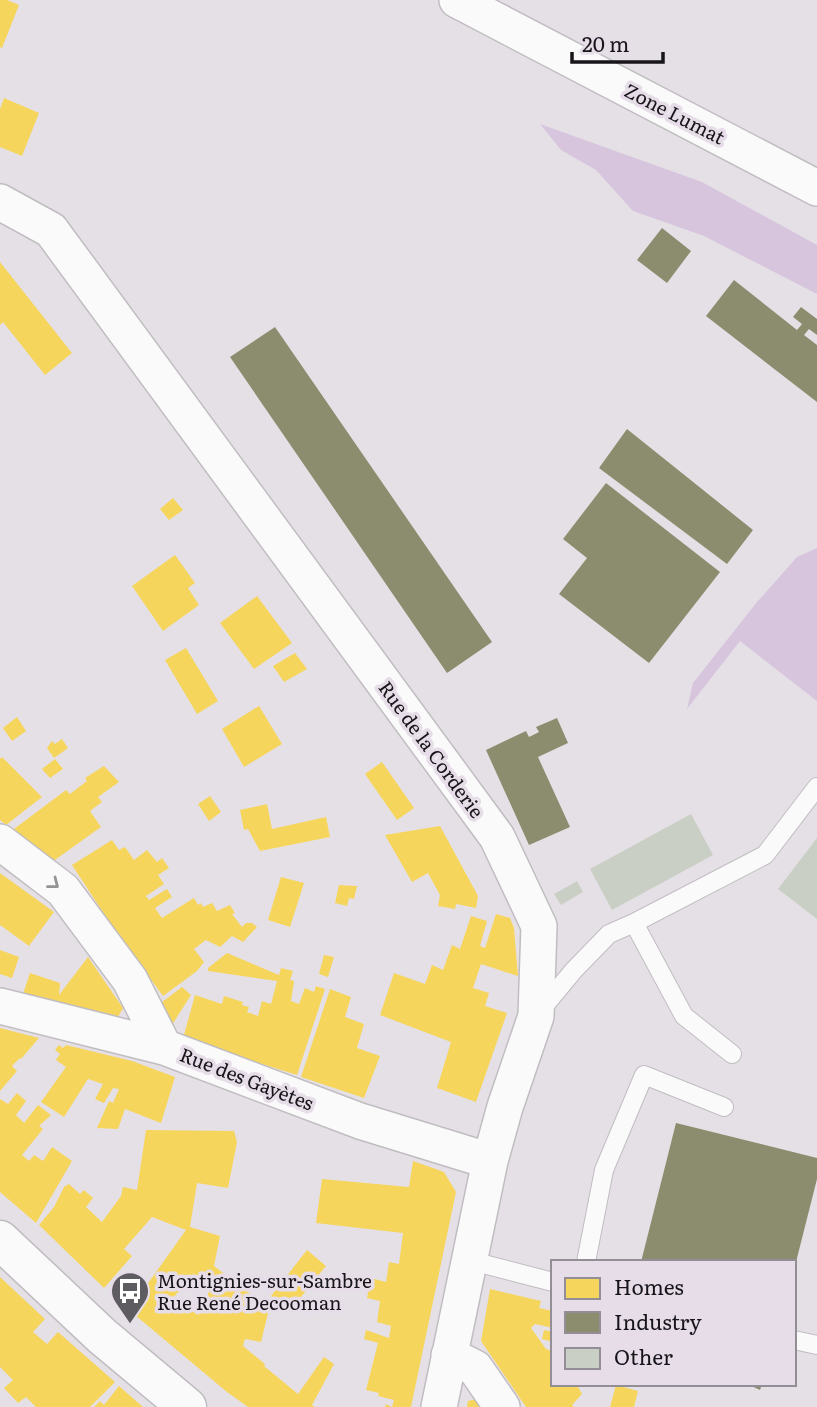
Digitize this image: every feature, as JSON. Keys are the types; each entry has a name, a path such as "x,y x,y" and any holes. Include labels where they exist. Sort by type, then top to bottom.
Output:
{"main road":[{"path":"0,1240 102,1336 187,1407"}],"street":[{"name":"Zone Lumat","path":"457,0 817,188"},
{"name":"Rue de la Corderie","path":"0,202 51,230 497,837 540,926 536,1016 490,1161 439,1407"},
{"path":"0,842 63,890 131,979 164,1047"},
{"name":"Rue des Gayètes","path":"0,1006 164,1047 360,1121 490,1161"},
{"path":"449,1355 475,1368 502,1407"}],"lane":[{"path":"536,1016 574,970 609,934 765,855 817,787"},
{"path":"634,923 684,1016 732,1054"},
{"path":"586,1260 604,1170 644,1075 724,1107"},
{"path":"468,1260 551,1281"},
{"path":"796,1340 817,1345"}],"shaded area":[{"path":"540,124 702,182 817,245 817,294 704,236 633,211 596,170 561,150"},
{"path":"817,548 817,701 740,641 687,709 693,683 757,602 797,557"}],"building: Homes":[{"path":"0,0 19,5 2,48 0,47"},
{"path":"4,98 39,113 22,156 0,147 0,109"},
{"path":"0,262 72,353 45,375 3,322 0,325"},
{"path":"173,498 183,510 169,520 160,509"},
{"path":"175,555 195,583 188,588 199,605 163,631 132,586"},
{"path":"257,596 292,643 254,669 220,623"},
{"path":"186,648 218,701 197,714 165,660"},
{"path":"295,653 307,669 284,682 273,666"},
{"path":"259,706 282,744 244,767 222,729"},
{"path":"17,717 26,731 12,741 3,728"},
{"path":"62,739 68,748 54,758 47,748 52,741 55,744"},
{"path":"2,757 42,797 6,825 0,820"},
{"path":"55,759 63,769 50,778 42,769"},
{"path":"382,762 414,808 397,820 365,774"},
{"path":"104,766 119,782 98,797 102,802 90,811 101,827 52,862 14,829 66,790 70,794 87,781 85,778"},
{"path":"210,796 221,812 209,821 198,804"},
{"path":"267,804 272,829 326,817 330,837 260,851 248,829 244,830 240,810"},
{"path":"440,826 478,896 476,908 456,904 455,909 438,906 440,895 428,873 412,882 385,835"},
{"path":"112,840 119,850 125,847 134,860 147,850 157,862 162,858 169,868 158,875 164,884 146,896 149,900 167,889 172,897 155,908 162,918 194,898 198,905 201,903 203,907 212,903 217,911 230,905 235,913 232,914 242,927 246,923 252,923 257,927 243,942 232,936 220,947 206,940 194,949 204,962 197,971 163,996 72,865"},
{"path":"0,873 54,912 29,946 0,925"},
{"path":"281,877 304,883 290,927 268,920"},
{"path":"339,885 357,886 354,899 349,898 347,906 335,903"},
{"path":"496,914 510,918 514,928 518,976 481,964 473,988 489,993 485,1006 507,1013 476,1102 437,1088 451,1042 380,1015 394,973 425,984 432,965 443,970 452,945 460,949 471,916 487,921 480,946 485,948"},
{"path":"0,950 19,957 12,978 0,974"},
{"path":"227,953 279,975 281,968 293,971 290,980 294,981 291,1001 299,1004 305,988 314,992 316,986 325,989 297,1075 207,1047 184,1035 195,995 222,1004 224,996 243,1002 242,1005 249,1007 247,1012 258,1016 262,1001 271,1004 277,981 208,971 208,968"},
{"path":"324,955 334,957 328,977 319,974"},
{"path":"88,957 123,1008 118,1017 22,997 30,973 60,983 59,995"},
{"path":"182,987 191,995 172,1025 158,1005"},
{"path":"330,989 351,997 345,1017 364,1024 357,1048 380,1056 364,1098 301,1077"},
{"path":"0,1028 39,1038 12,1066 17,1071 0,1091"},
{"path":"59,1045 132,1061 175,1077 161,1123 125,1109 118,1129 97,1128 109,1101 113,1103 119,1089 113,1088 104,1103 95,1099 103,1084 88,1079 64,1117 41,1102 66,1067 56,1060 60,1054 55,1050"},
{"path":"17,1093 26,1101 16,1115 24,1123 38,1105 51,1115 39,1126 43,1129 22,1155 29,1161 34,1155 43,1161 52,1147 72,1161 36,1223 0,1192 0,1099 8,1104"},
{"path":"146,1130 234,1131 237,1142 228,1188 197,1183 190,1227 220,1236 214,1266 253,1296 271,1301 261,1342 245,1339 243,1346 265,1364 264,1366 298,1394 324,1357 334,1364 312,1405 315,1407 248,1407 129,1310 186,1230 152,1217 124,1249 132,1256 104,1288 39,1225 54,1207 64,1187 69,1184 80,1194 84,1190 93,1198 86,1207 102,1222 121,1196 123,1187 137,1190","holes":["193,1274 210,1287 198,1315 174,1297"]},
{"path":"413,1161 444,1172 456,1192 411,1407 392,1407 394,1400 366,1390 378,1343 364,1339 366,1330 389,1338 391,1326 377,1322 380,1301 367,1298 371,1278 386,1282 389,1262 399,1264 403,1233 316,1223 322,1179 409,1187"},
{"path":"307,1250 326,1266 289,1312 271,1296"},
{"path":"0,1277 45,1319 33,1332 47,1344 58,1332 115,1382 90,1407 36,1407 26,1397 18,1403 4,1388 13,1380 0,1367"},
{"path":"490,1289 541,1301 539,1308 551,1311 551,1328 535,1324 531,1328 546,1349 551,1350 551,1386 578,1386 582,1394 572,1405 574,1407 526,1407 481,1341"},
{"path":"544,1330 551,1332 551,1341 542,1339"},
{"path":"119,1386 143,1407 94,1407 100,1401 104,1405"},
{"path":"616,1386 638,1391 634,1407 610,1407"},
{"path":"477,1399 483,1407 467,1407 468,1401"}],"building: Industry":[{"path":"662,228 691,251 667,283 637,260"},
{"path":"734,280 797,330 802,324 793,317 801,307 817,319 817,335 809,329 804,335 817,345 817,402 706,316"},
{"path":"275,327 492,642 447,673 230,357"},
{"path":"627,429 753,530 727,564 599,468"},
{"path":"606,483 720,572 649,663 559,594 587,558 563,539"},
{"path":"557,718 568,743 538,757 570,827 529,845 486,750 526,731 529,737 539,732 536,727"},
{"path":"676,1123 817,1158 817,1179 796,1262 642,1260"}],"building: Other":[{"path":"691,814 713,855 612,910 590,869"},
{"path":"817,838 817,919 778,889"},
{"path":"577,881 583,892 561,905 554,894"}],"place":[{"name":"Montignies-sur-Sambre Rue René Decooman","path":"130,1325"}]}
